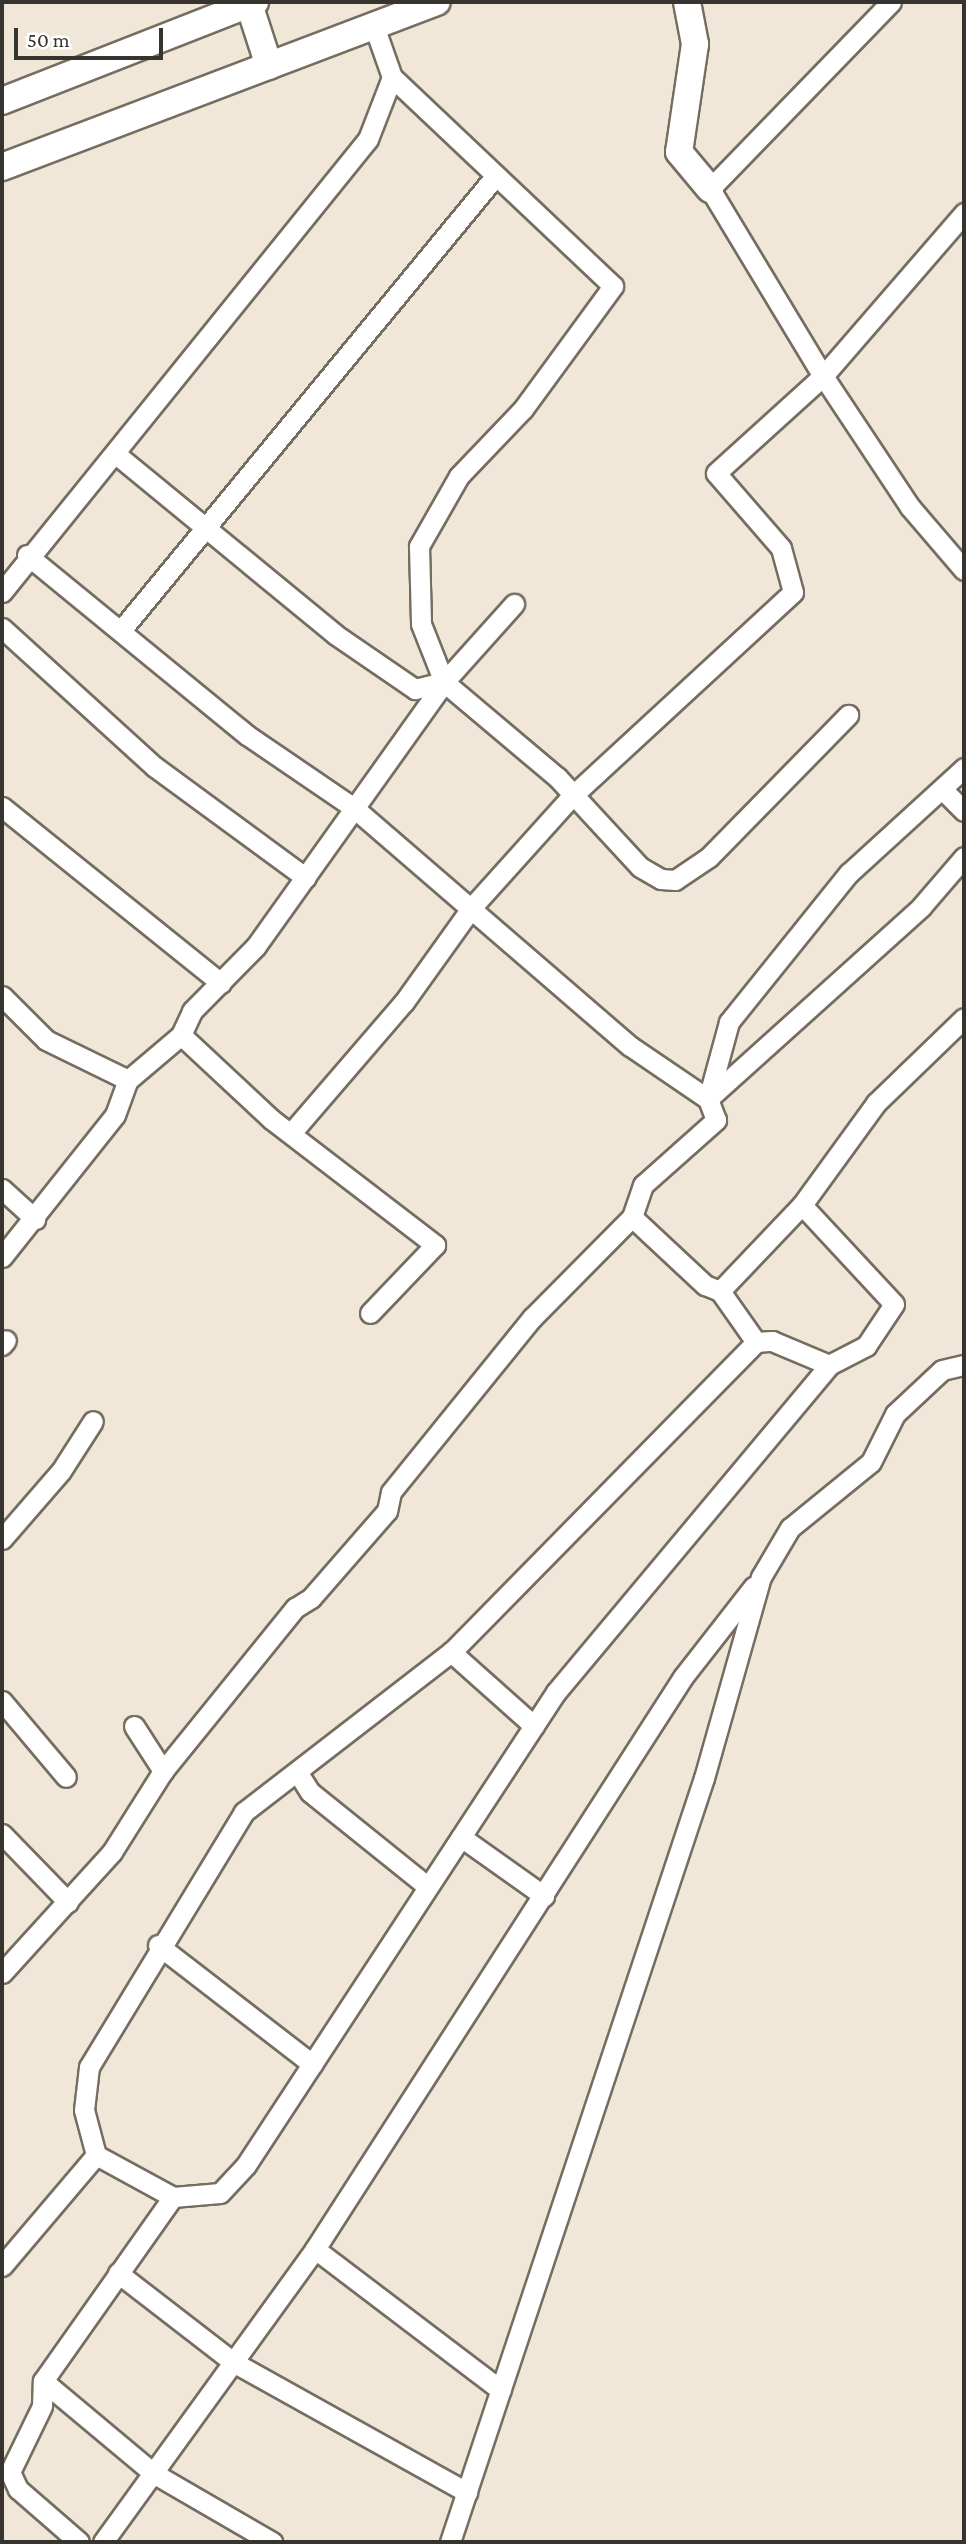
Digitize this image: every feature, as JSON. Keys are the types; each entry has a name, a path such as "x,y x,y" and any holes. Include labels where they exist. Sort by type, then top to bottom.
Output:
{"street":[{"path":"2,167 437,2"},
{"path":"687,2 695,44 679,152 710,188 822,376 910,506 964,570"},
{"path":"710,188 891,2"},
{"path":"2,101 252,3 269,66"},
{"path":"374,26 392,77 493,179 613,286 523,409 458,476 419,546 421,624 444,682 557,777 571,797 640,867 675,880 709,857 848,716"},
{"path":"2,593 27,555 117,455 368,139 392,77"},
{"path":"122,629 205,522 493,179"},
{"path":"292,1132 404,1002 472,907 571,797 793,593 781,548 716,473 822,376 964,214"},
{"path":"117,455 205,522 336,635 415,690 444,682"},
{"path":"2,1973 112,1852 163,1771 295,1608 312,1598 387,1511 391,1492 532,1318 632,1217 643,1185 716,1120 708,1099 630,1046 354,808 247,735 122,629 27,555"},
{"path":"2,1257 35,1219 115,1115 128,1080 181,1035 192,1011 220,983 306,878 444,682 514,604"},
{"path":"2,628 155,767 306,878"},
{"path":"708,1099 729,1022 849,873 964,768"},
{"path":"942,789 964,811"},
{"path":"2,807 220,983"},
{"path":"708,1099 921,907 964,857"},
{"path":"2,996 46,1040 128,1080"},
{"path":"720,1290 802,1205 876,1103 964,1018"},
{"path":"181,1035 292,1132 435,1245 370,1313"},
{"path":"2,1189 35,1219"},
{"path":"802,1205 894,1304 866,1346 829,1365 534,1726 312,2064 220,2193 173,2197 96,2155 84,2110 89,2067 158,1945 244,1812 298,1773 451,1651 757,1342 772,1341 829,1365"},
{"path":"632,1217 705,1285 720,1290 757,1342"},
{"path":"103,2542 315,2249 683,1677 761,1577 790,1528 871,1462 895,1414 942,1370 964,1365"},
{"path":"2,1539 61,1471 93,1421"},
{"path":"450,2542 704,1778 761,1577"},
{"path":"451,1651 534,1726"},
{"path":"2,1701 66,1777"},
{"path":"134,1726 163,1771"},
{"path":"298,1773 310,1792 428,1887"},
{"path":"2,1834 68,1902"},
{"path":"461,1837 544,1896"},
{"path":"158,1945 312,2064"},
{"path":"2,2266 96,2155"},
{"path":"79,2542 18,2488 10,2472 42,2406 43,2381 173,2197"},
{"path":"315,2249 501,2390"},
{"path":"118,2273 233,2362 467,2492"},
{"path":"43,2381 153,2473 272,2542"}]}
